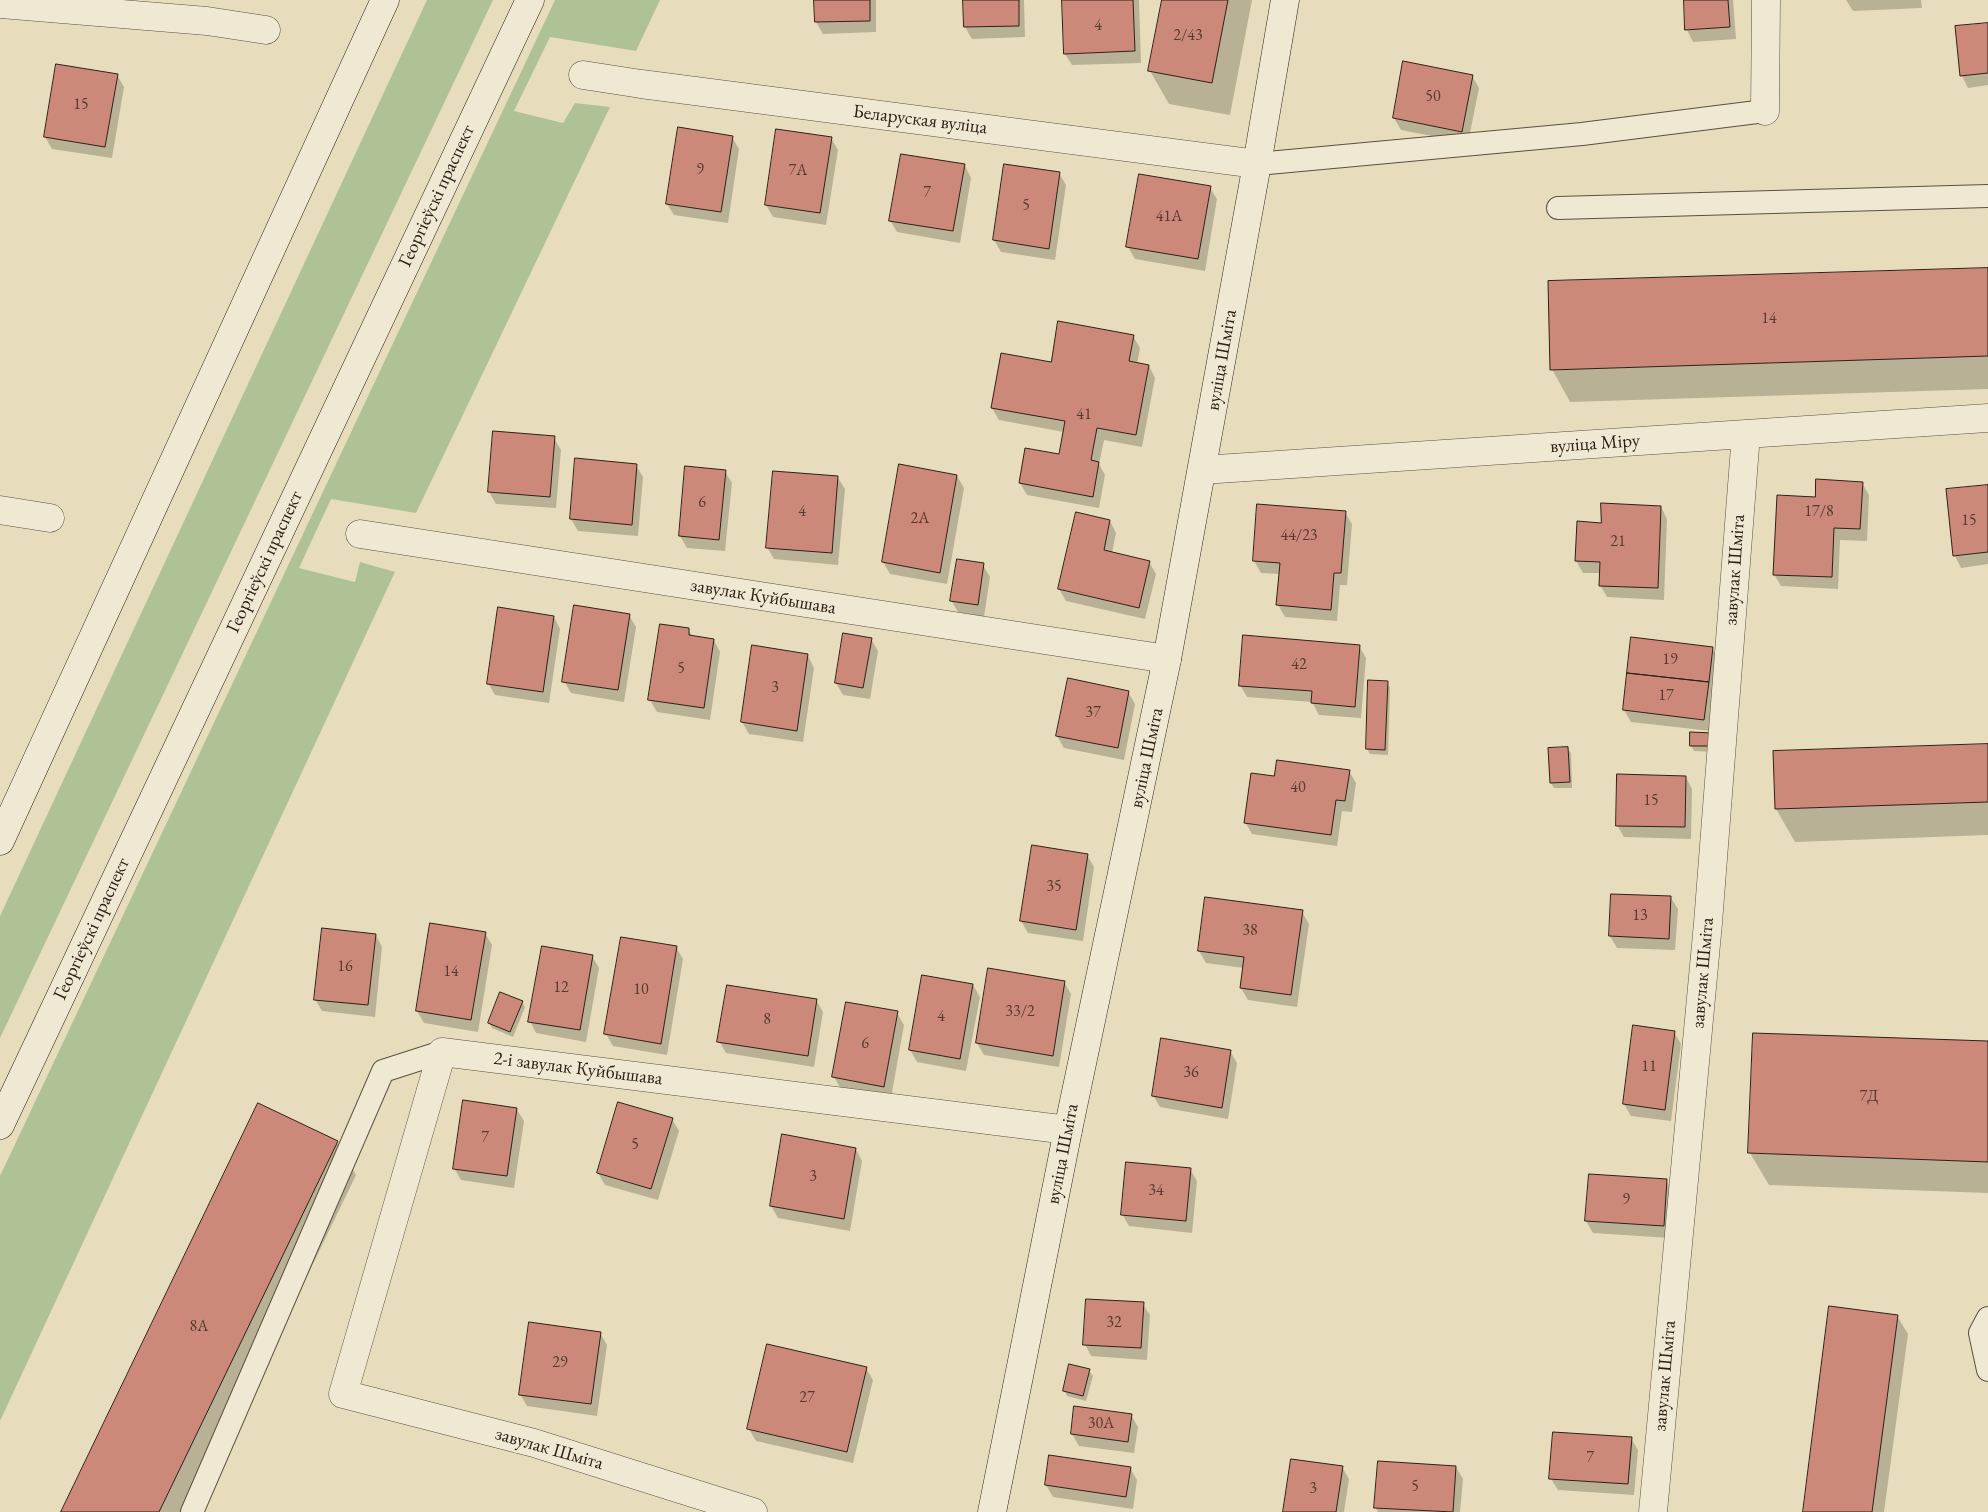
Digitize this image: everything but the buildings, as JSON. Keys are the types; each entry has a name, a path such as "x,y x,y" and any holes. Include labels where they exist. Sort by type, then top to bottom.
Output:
{"street":[{"path":"0,840 385,0"},
{"name":"Георгіеўскі праспект","path":"0,1125 530,0"},
{"name":"вуліца Шміта","path":"992,1512 1068,1130 1167,659 1285,0"},
{"path":"1765,111 1766,0"},
{"path":"0,4 207,21 266,30"},
{"name":"Беларуская вуліца","path":"583,75 660,87 1257,164"},
{"name":"вуліца Міру","path":"1202,470 1988,418"},
{"name":"завулак Шміта","path":"1653,1512 1708,923 1746,434"},
{"path":"0,510 50,518"},
{"name":"завулак Куйбышава","path":"360,534 1167,659"},
{"name":"завулак Шміта","path":"442,1052 343,1394 534,1443 753,1512"},
{"name":"2-і завулак Куйбышава","path":"442,1052 1068,1130"}],"lane":[{"path":"1257,164 1582,134 1765,111"},
{"path":"1558,208 1988,196"},
{"path":"192,1512 383,1071 442,1052"},
{"path":"1988,1318 1980,1333 1988,1370"}],"green space":[{"path":"427,0 493,0 0,1038 0,916"},
{"path":"555,0 660,0 636,51 550,37 514,111 563,123 575,103 610,107 416,513 331,499 299,568 355,582 360,562 395,572 0,1421 0,1176"}]}
